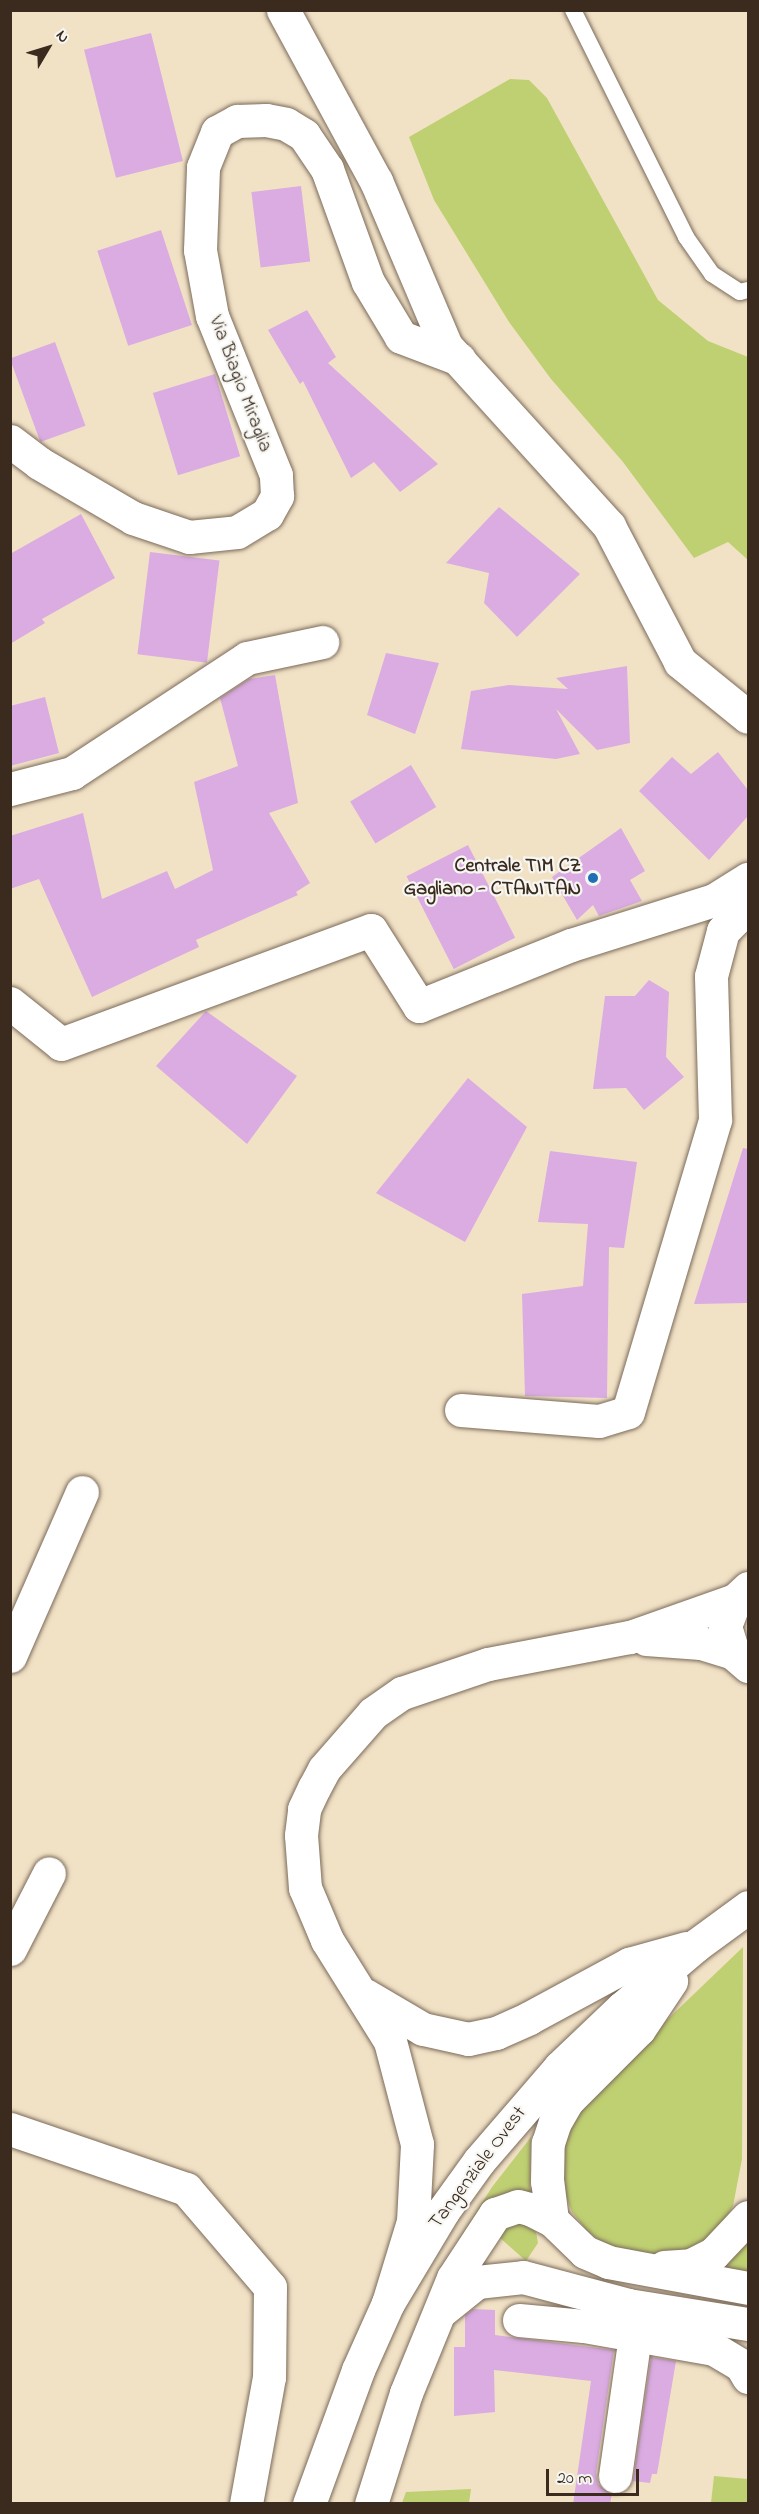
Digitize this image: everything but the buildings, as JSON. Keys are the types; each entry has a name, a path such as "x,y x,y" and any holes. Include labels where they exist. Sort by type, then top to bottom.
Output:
{"main road":[{"path":"283,10 376,181 446,346 609,526 680,662 748,717"},
{"name":"Via Biagio Miraglia","path":"10,441 39,463 133,518 189,537 237,532 267,513 278,496 276,475 212,316 200,250 203,167 217,132 237,121 286,124 304,135 327,169 368,282 401,337 459,359"},
{"path":"10,789 72,772 247,658 322,642"},
{"path":"10,1003 61,1044 371,930 418,1006 571,945 714,900 748,879"},
{"path":"461,1410 599,1421 628,1412 715,1120 711,976 723,931 748,906"},
{"path":"10,1656 82,1492"},
{"path":"388,2303 413,2221 417,2144 390,2042 327,1940 305,1888 301,1858 304,1809 324,1769 373,1713 402,1693 488,1664 630,1637 742,1594"},
{"path":"742,1594 725,1626 744,1663"},
{"path":"630,1637 701,1643 744,1663"},
{"path":"10,1950 48,1874"},
{"name":"Tangenziale Ovest","path":"309,2504 358,2370 388,2303 443,2211 517,2114 591,2038 695,1946 748,1907"},
{"path":"361,1993 423,2029 468,2039 496,2033 529,2018 629,1964 695,1946"},
{"path":"438,2313 477,2282 523,2277 534,2273 549,2257 552,2220 547,2182 548,2143 555,2122 567,2101 639,2029 695,1946"},
{"path":"10,2129 186,2188 270,2287 269,2377 246,2504"},
{"path":"371,2504 406,2393 438,2313 453,2278 495,2214 518,2206 552,2220 585,2252 633,2269 748,2288"},
{"path":"633,2269 691,2265 713,2254 748,2217"},
{"path":"523,2277 628,2305 734,2322 748,2344"},
{"path":"519,2320 635,2335 714,2349 741,2366 748,2377"},
{"path":"615,2476 635,2335"}],"lane":[{"path":"573,10 686,237 712,274 740,292 748,290"}],"green space":[{"path":"510,79 529,80 547,98 658,300 708,341 748,357 748,560 728,542 694,558 623,462 551,379 509,322 434,200 409,137"},
{"path":"743,1947 742,2159 733,2206 720,2229 690,2253 657,2256 612,2250 588,2232 572,2212 562,2186 562,2138 575,2108"},
{"path":"531,2137 530,2196 461,2243 458,2241 492,2187"},
{"path":"521,2221 536,2232 538,2243 526,2261 499,2237 504,2228"},
{"path":"748,2234 748,2271 719,2268"},
{"path":"714,2476 748,2479 748,2503 711,2503"},
{"path":"471,2489 469,2503 402,2503 406,2492"}],"place":[{"name":"Centrale TIM CZ Gagliano - CTANITAN","path":"593,878"}]}
